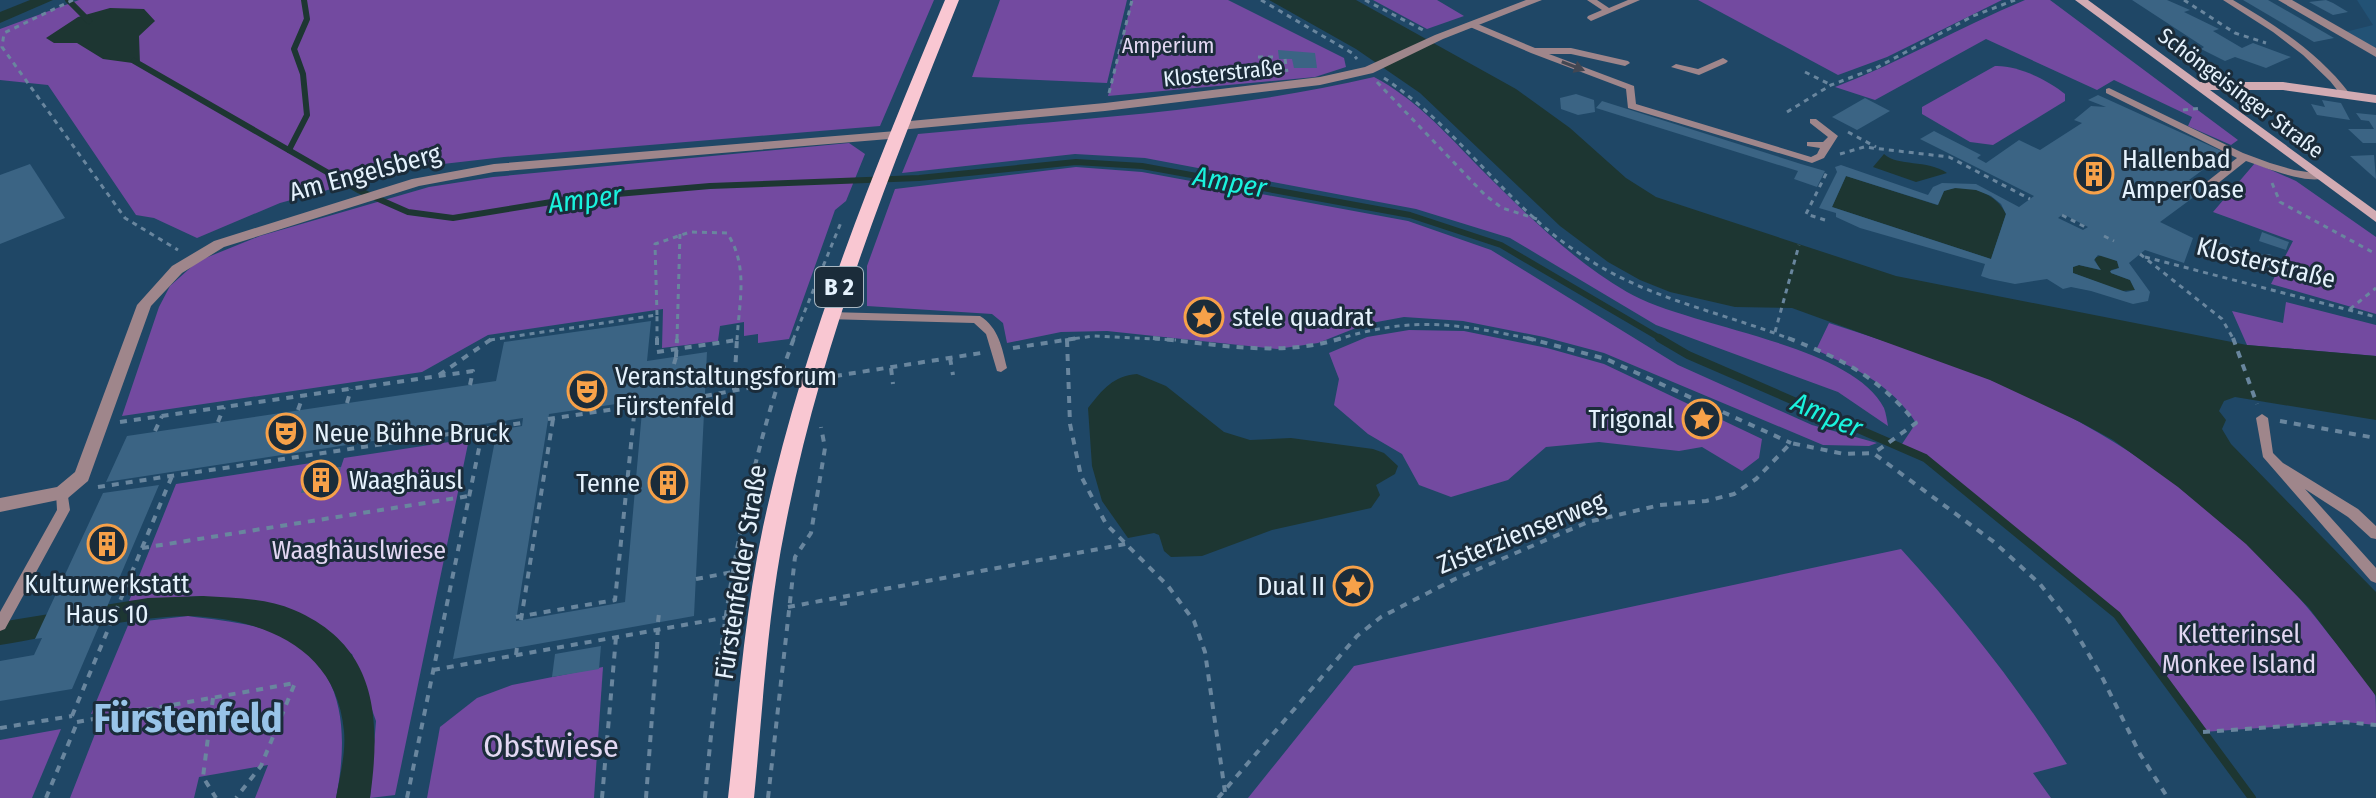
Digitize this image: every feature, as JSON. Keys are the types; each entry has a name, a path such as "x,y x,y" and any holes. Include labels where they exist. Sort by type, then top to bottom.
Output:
{"main road":[{"name":"Fürstenfelder Straße","path":"741,798 773,531 785,478 829,316 871,198 952,0"}],"street":[{"name":"Klosterstraße","path":"898,130 1290,86 1372,69 1436,39 1536,0"},
{"name":"Schöngeisinger Straße","path":"2081,0 2376,218"},
{"path":"2284,0 2376,53"},
{"path":"2200,86 2257,85 2376,99"},
{"name":"Am Engelsberg","path":"62,493 82,476 144,305 160,283 190,258 255,231 328,208 417,182 494,168 898,130"},
{"path":"0,505 62,493"}],"lane":[{"path":"1591,0 1609,11"},
{"path":"1591,18 1619,3 1636,0"},
{"path":"2227,0 2273,27 2311,57 2345,94"},
{"path":"1473,25 1631,88 1631,106 1812,160 1821,156 1833,136 1813,121"},
{"path":"1534,51 1571,51 1625,63"},
{"path":"1676,67 1699,72 1723,61"},
{"path":"2109,91 2244,157 2300,175 2321,177"},
{"path":"1810,144 1826,145"},
{"path":"2208,186 2244,157"},
{"path":"829,316 976,319 987,325 1001,368"},
{"path":"2262,418 2267,454 2376,577"},
{"path":"2274,462 2353,513 2376,534"},
{"path":"2,621 64,510 62,493"}],"path":[{"path":"73,0 4,33 2,47 125,218 190,258"},
{"path":"1105,107 1132,0"},
{"path":"831,376 1067,340 1128,336 1289,350 1315,347 1371,329 1409,323 1467,326 1545,342 1606,359 1791,443 1844,454 1873,453 1916,423 1903,402 1864,373 1775,332 1671,302 1634,286 1549,231 1412,95 1352,53 1261,0"},
{"path":"1365,0 1436,39"},
{"path":"1787,112 1831,85 1876,68 1973,16 2015,0"},
{"path":"2184,0 2235,33 2265,42"},
{"path":"1258,57 1278,57"},
{"path":"1372,69 1373,78 1485,195 1518,215 1538,220"},
{"path":"1805,72 1831,85"},
{"path":"1834,159 1864,147 1949,157 2030,199"},
{"path":"2244,157 2267,175 2280,202 2376,254"},
{"path":"1825,220 1806,214 1831,165"},
{"path":"2062,215 2087,228"},
{"path":"734,390 737,340 741,265 733,239 727,233 703,229 680,233 655,244 657,352 737,340"},
{"path":"674,364 680,233"},
{"path":"2104,236 2114,241"},
{"path":"1775,332 1799,245"},
{"name":"Klosterstraße","path":"2262,418 2231,332 2212,309 2141,255 2376,317"},
{"path":"2350,309 2376,288"},
{"path":"437,376 493,338 657,315"},
{"path":"1067,340 1071,439 1078,473 1094,507 1124,544 1146,562 1171,591 1193,619 1201,636 1225,792"},
{"path":"950,358 953,375"},
{"path":"891,368 893,384"},
{"path":"101,425 473,371 470,385"},
{"path":"705,396 792,380"},
{"path":"347,403 351,389"},
{"path":"298,410 303,396"},
{"path":"635,406 615,600 520,618 551,419 635,406 643,405"},
{"path":"218,422 224,407"},
{"path":"155,431 162,416"},
{"path":"2262,418 2376,438"},
{"path":"768,798 795,557 811,533 825,448 820,421"},
{"path":"103,486 522,423"},
{"path":"407,798 483,429"},
{"name":"Zisterzienserweg","path":"1218,798 1357,636 1381,617 1455,579 1588,522 1660,505 1706,501 1734,494 1756,479 1791,443"},
{"path":"1873,453 1994,542 2040,584 2076,633 2102,677 2140,754 2168,798"},
{"path":"72,716 172,476"},
{"path":"113,491 116,484"},
{"path":"142,548 469,496"},
{"path":"433,670 1131,543"},
{"path":"696,579 733,572"},
{"path":"840,604 847,603 846,595"},
{"path":"646,798 659,613"},
{"path":"602,798 616,637"},
{"path":"516,655 517,647"},
{"path":"77,722 295,683 261,766 236,798"},
{"path":"213,698 203,777 216,798"},
{"path":"72,716 77,722"},
{"path":"0,728 72,716"},
{"path":"46,798 77,722"},
{"path":"2203,732 2345,722 2376,725"}],"shaded area":[{"path":"1269,0 1356,0 1516,89 1570,128 1626,178 1656,197 1896,276 2247,345 2376,356 2376,420 2235,397 2224,401 2219,411 2226,420 2222,429 2231,444 2376,592 2376,696 2309,608 2246,544 2178,487 2113,440 1990,380 1792,308 1735,307 1670,292 1640,280 1608,262 1560,226 1420,93 1356,49"},
{"path":"2357,0 2376,0 2376,49 2345,32 2373,25"},
{"path":"110,8 144,9 155,21 139,36 140,64 103,59 77,43 54,43 46,38 78,17"},
{"path":"1884,154 1947,173 1916,182 1873,167"},
{"path":"1846,176 1937,205 1944,191 1953,189 1971,189 1988,195 2006,214 1991,259 1832,207"},
{"path":"2102,255 2117,261 2119,268 2111,270 2111,273 2130,280 2135,290 2121,291 2073,273 2073,267 2079,265 2100,270 2094,258"},
{"path":"1137,374 1166,386 1224,432 1250,440 1291,438 1373,449 1384,453 1398,466 1395,474 1376,485 1380,495 1371,508 1272,530 1202,556 1171,557 1164,551 1159,535 1154,533 1128,538 1102,501 1092,466 1088,408 1109,385 1121,377"},
{"path":"203,596 249,599 283,606 322,625 343,643 358,664 368,688 373,713 375,740 370,798 336,798 344,739 338,702 327,678 311,659 292,643 268,631 216,618 166,617 0,645 0,622 148,598"}],"green space":[{"path":"79,0 934,0 880,126 504,157 408,168 280,203 197,238 154,218 136,215 48,85 0,80 0,29"},
{"path":"1000,0 1127,0 1107,83 972,77"},
{"name":"Amperium","path":"1132,0 1228,0 1344,58 1346,67 1315,77 1108,96"},
{"path":"1373,0 1437,0 1464,16 1427,29"},
{"path":"1698,0 2002,0 1887,57 1838,75"},
{"path":"2025,0 2050,0 2238,140 2231,145 2188,126 2192,117 2114,80 2097,90 1986,39 1875,100 1835,87"},
{"path":"1995,66 2013,68 2041,79 2065,94 2065,101 1993,145 1970,142 1922,114 1922,107"},
{"path":"1374,77 1428,116 1547,232 1606,279 1654,305 1804,352 1838,368 1866,386 1884,408 1888,426 1838,392 1656,325 1510,238 1416,209 1145,158 1075,154 902,173 918,134 1090,119 1261,99"},
{"path":"849,143 865,154 846,201 835,210 789,339 758,343 758,334 744,336 744,322 720,326 718,341 662,348 663,309 488,335 422,372 122,416 159,307 170,286 198,261 260,236 429,187 493,177"},
{"path":"2255,163 2296,181 2376,237 2376,314 2271,284 2293,241 2213,212"},
{"path":"1076,167 1142,172 1408,221 1491,250 1678,365 1812,425 1877,443 1869,446 1823,445 1604,353 1463,321 1404,317 1366,324 1318,343 1277,349 1107,331 1061,332 1007,343 1003,323 992,314 867,306 867,266 895,189"},
{"path":"2286,302 2376,325 2376,356 2247,345 2232,311 2283,323"},
{"name":"Kletterinsel Monkee Island","path":"1829,323 1927,355 2022,393 2117,444 2183,490 2276,572 2303,602 2366,679 2375,695 2376,725 2345,722 2203,732 2117,615 1925,458 1900,447 1916,423 1884,388 1816,350"},
{"path":"1409,330 1464,331 1547,348 1604,364 1762,439 1759,458 1742,471 1702,447 1679,451 1599,442 1546,447 1508,480 1451,497 1419,485 1402,454 1368,434 1334,405 1339,379 1329,353 1367,337"},
{"name":"Waaghäuslwiese","path":"469,439 395,795 370,798 376,721 352,654 203,596 129,601 176,484 311,463 308,472 341,467 344,458"},
{"path":"1901,549 1989,653 2067,764 2033,773 2051,798 1248,798 1354,666"},
{"path":"188,616 273,632 297,644 315,660 328,679 337,701 341,724 342,748 336,798 255,798 268,765 199,777 194,798 70,798 104,711 91,714 129,623"},
{"name":"Obstwiese","path":"603,667 594,798 427,798 440,727 477,698 512,685"},
{"path":"61,729 32,798 0,798 0,740"}],"building":[{"path":"2132,0 2167,0 2190,10 2184,12 2219,29 2213,31 2242,48 2253,43 2291,57 2266,68 2235,57 2225,61 2201,49 2204,47"},
{"path":"2243,0 2268,0 2334,38 2314,42"},
{"path":"2326,0 2348,12 2333,15 2309,2"},
{"path":"1278,50 1315,53 1317,68 1294,68 1292,59 1279,59"},
{"path":"1576,94 1594,100 1595,112 1578,115 1561,109 1560,98"},
{"path":"2098,95 2226,153 2189,180 2206,188 2160,222 2193,238 2184,263 2145,250 2129,263 2150,292 2148,301 2133,304 2091,291 2071,287 2063,289 2047,279 2015,284 1990,279 1981,276 1985,264 1860,228 1836,217 1836,213 1819,208 1837,172 1835,167 1841,165 1928,195 1933,187 1942,183 1976,184 2019,207 2034,196 1920,139 1934,131 1981,155 1977,158 1986,163 2019,140 2040,150 2082,123 2074,120 2091,106 2106,107 2088,100","holes":["1846,176 1938,205 1944,191 1955,188 1976,190 1991,196 2001,204 2006,214 1991,259 1832,207","2063,214 2088,227 2083,230 2058,218","2098,255 2117,261 2119,268 2111,273 2130,280 2135,290 2126,292 2073,273 2073,267 2079,265 2101,270 2094,260"]},
{"path":"1865,98 1890,111 1857,130 1832,117"},
{"path":"2322,100 2341,103 2350,120 2317,115 2311,104 2325,107"},
{"path":"1602,101 1825,171 1817,187 1794,179 1798,171 1596,108"},
{"path":"2356,113 2376,115 2376,143 2363,143 2348,129 2374,129 2369,121 2361,120"},
{"path":"2374,155 2376,179 2350,156"},
{"path":"30,164 65,218 0,244 0,175"},
{"path":"2262,232 2289,242 2286,250 2259,241"},
{"path":"2204,237 2238,249 2234,260 2200,249"},
{"path":"2270,254 2282,266 2254,268 2242,256"},
{"path":"651,321 647,361 707,352 694,616 453,659 497,430 522,426 523,418 106,482 127,436 496,381 504,342","holes":["643,400 625,602 516,621 549,414"]},
{"name":"Waaghäusl","path":"341,467 335,488 301,493 307,472"},
{"path":"159,485 72,689 0,701 0,661 34,655 42,638 35,639 103,493"},
{"path":"601,646 599,669 552,677 555,654"}],"waterway":[{"name":"Amper","path":"0,18 45,0"},
{"name":"Amper","path":"68,0 89,21"},
{"path":"289,150 307,115 303,74 294,49 307,19 304,0"},
{"name":"Amper","path":"134,61 358,190 408,212 453,218 582,197 710,186 919,178 1076,162 1142,166 1410,215 1501,245 1663,340"},
{"name":"Amper","path":"1659,338 1688,355 1925,458 2117,615 2252,798"}],"place":[{"name":"Hallenbad AmperOase","path":"2094,174"},
{"name":"stele quadrat","path":"1204,317"},
{"name":"Veranstaltungsforum Fürstenfeld","path":"587,391"},
{"name":"Trigonal","path":"1702,419"},
{"name":"Neue Bühne Bruck","path":"286,433"},
{"name":"Waaghäusl","path":"321,480"},
{"name":"Tenne","path":"668,483"},
{"name":"Kulturwerkstatt Haus 10","path":"107,544"},
{"name":"Dual II","path":"1353,586"}],"district":[{"name":"Fürstenfeld","path":"188,719"}]}
